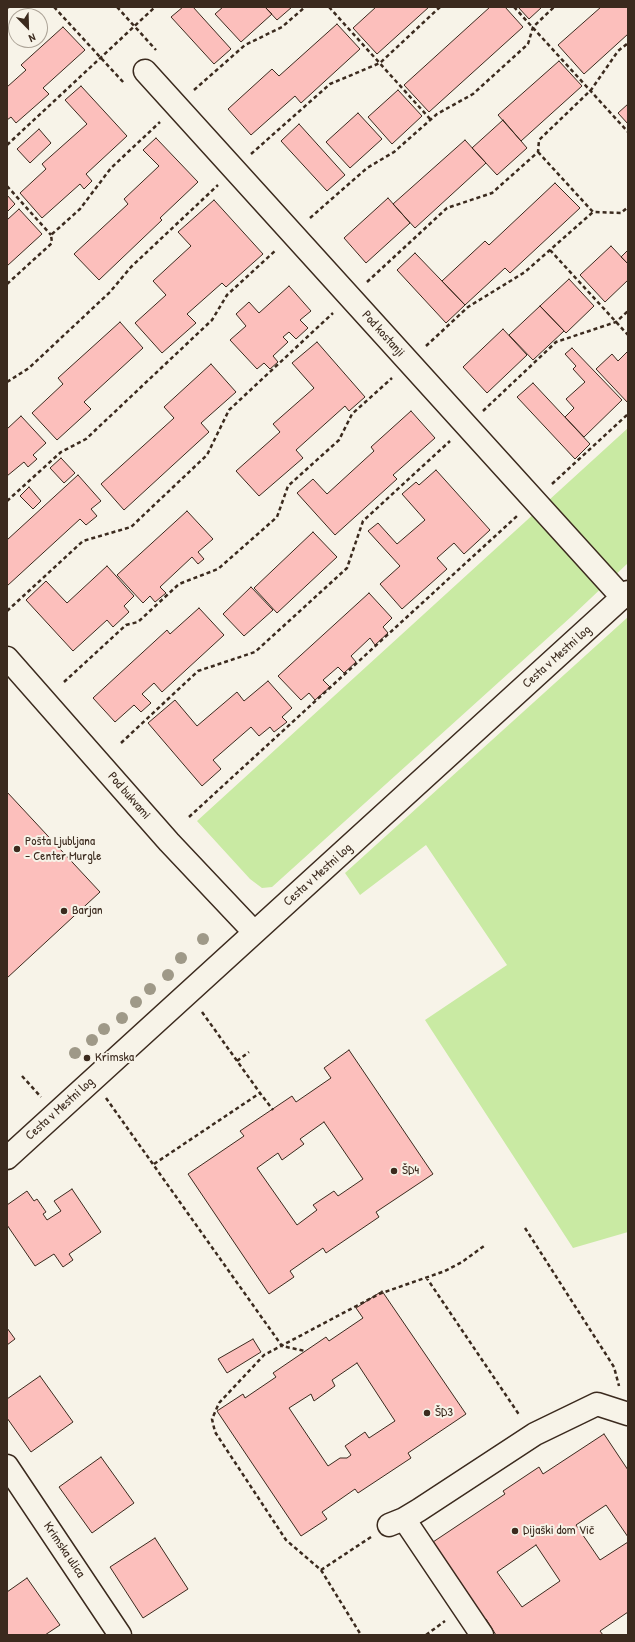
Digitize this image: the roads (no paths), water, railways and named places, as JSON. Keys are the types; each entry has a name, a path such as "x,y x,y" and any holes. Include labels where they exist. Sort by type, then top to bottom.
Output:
{"street":[{"name":"Pod kostanji","path":"145,72 534,500 625,594"},
{"name":"Cesta v Mestni log","path":"7,1158 625,594"},
{"name":"Pod bukvami","path":"11,668 169,842 254,932"},
{"path":"482,1635 397,1522 534,1434 597,1404 628,1413"},
{"name":"Krimska ulica","path":"7,1466 120,1635"}],"place":[{"name":"Pošta Ljubljana - Center Murgle","path":"17,849"},
{"name":"Barjan","path":"64,911"},
{"name":"Krimska","path":"87,1058"},
{"name":"ŠD4","path":"394,1171"},
{"name":"ŠD3","path":"427,1413"},
{"name":"Dijaški dom Vič","path":"515,1531"}]}
